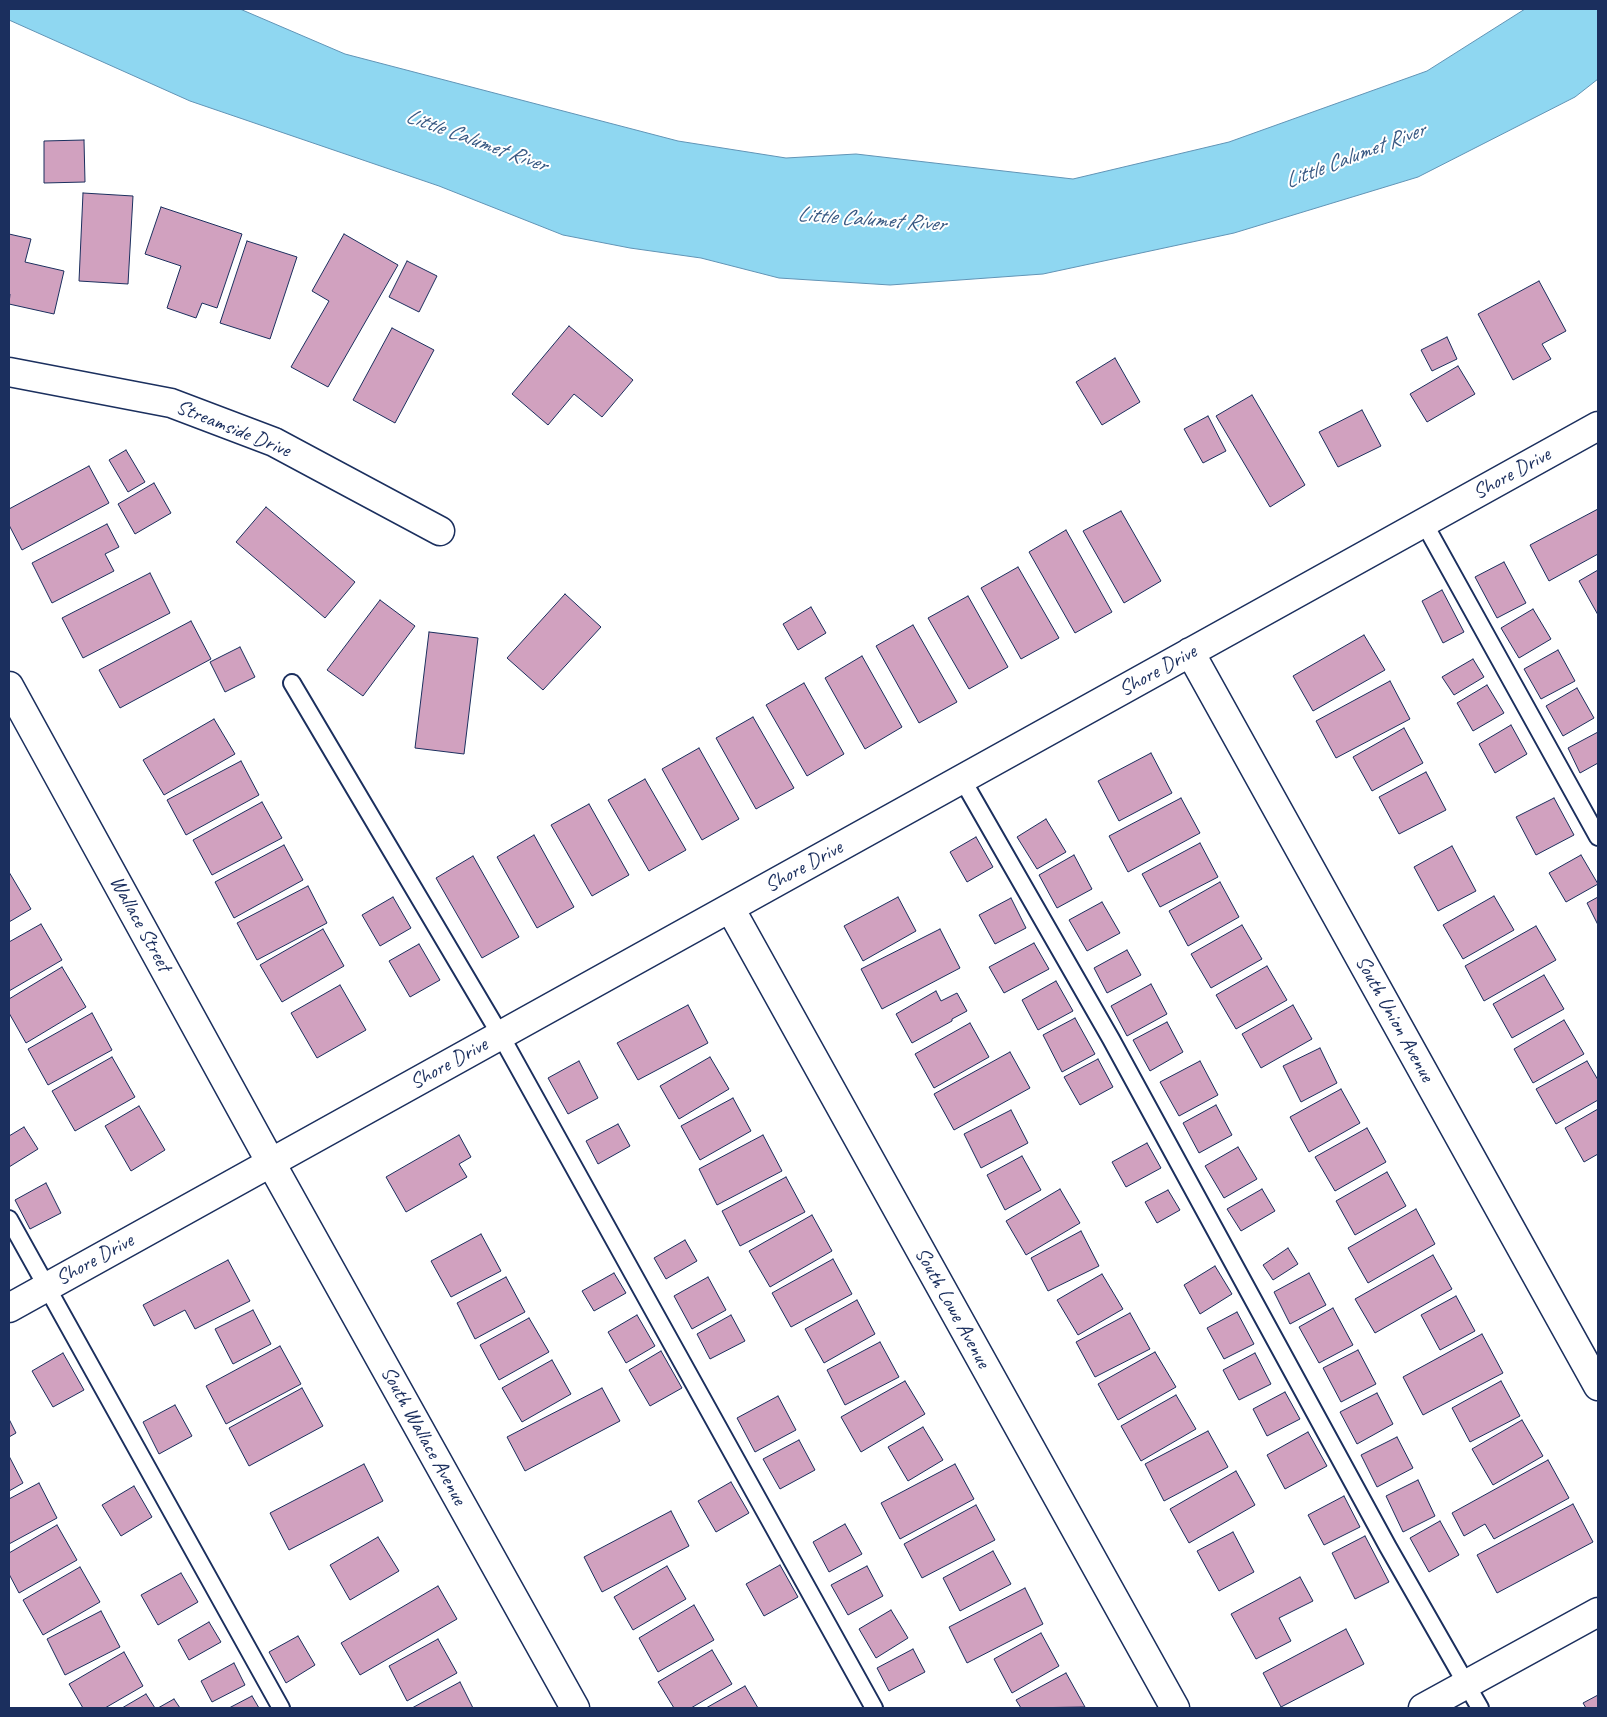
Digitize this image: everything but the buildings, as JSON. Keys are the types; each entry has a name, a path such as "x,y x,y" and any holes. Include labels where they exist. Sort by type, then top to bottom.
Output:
{"street":[{"name":"Streamside Drive","path":"9,372 171,403 274,442 440,531"},
{"name":"Shore Drive","path":"9,1308 1598,426"},
{"name":"South Union Avenue","path":"1190,652 1598,1386"},
{"name":"Wallace Street","path":"9,686 271,1163"},
{"name":"South Lowe Avenue","path":"730,908 1175,1708"},
{"name":"South Wallace Avenue","path":"271,1163 575,1708"},
{"path":"1423,1708 1598,1612"}],"lane":[{"path":"1424,523 1598,837"},
{"path":"292,684 501,1036 874,1708"},
{"path":"962,779 1111,1039 1388,1547 1480,1708"},
{"path":"9,1219 281,1708"}],"water":[{"name":"Little Calumet River","path":"9,9 240,9 345,54 678,141 786,158 856,154 1073,179 1229,142 1427,71 1525,9 1598,9 1598,79 1575,97 1418,177 1234,233 1043,274 890,285 779,278 701,258 630,248 563,235 439,186 190,101 9,20"}]}
